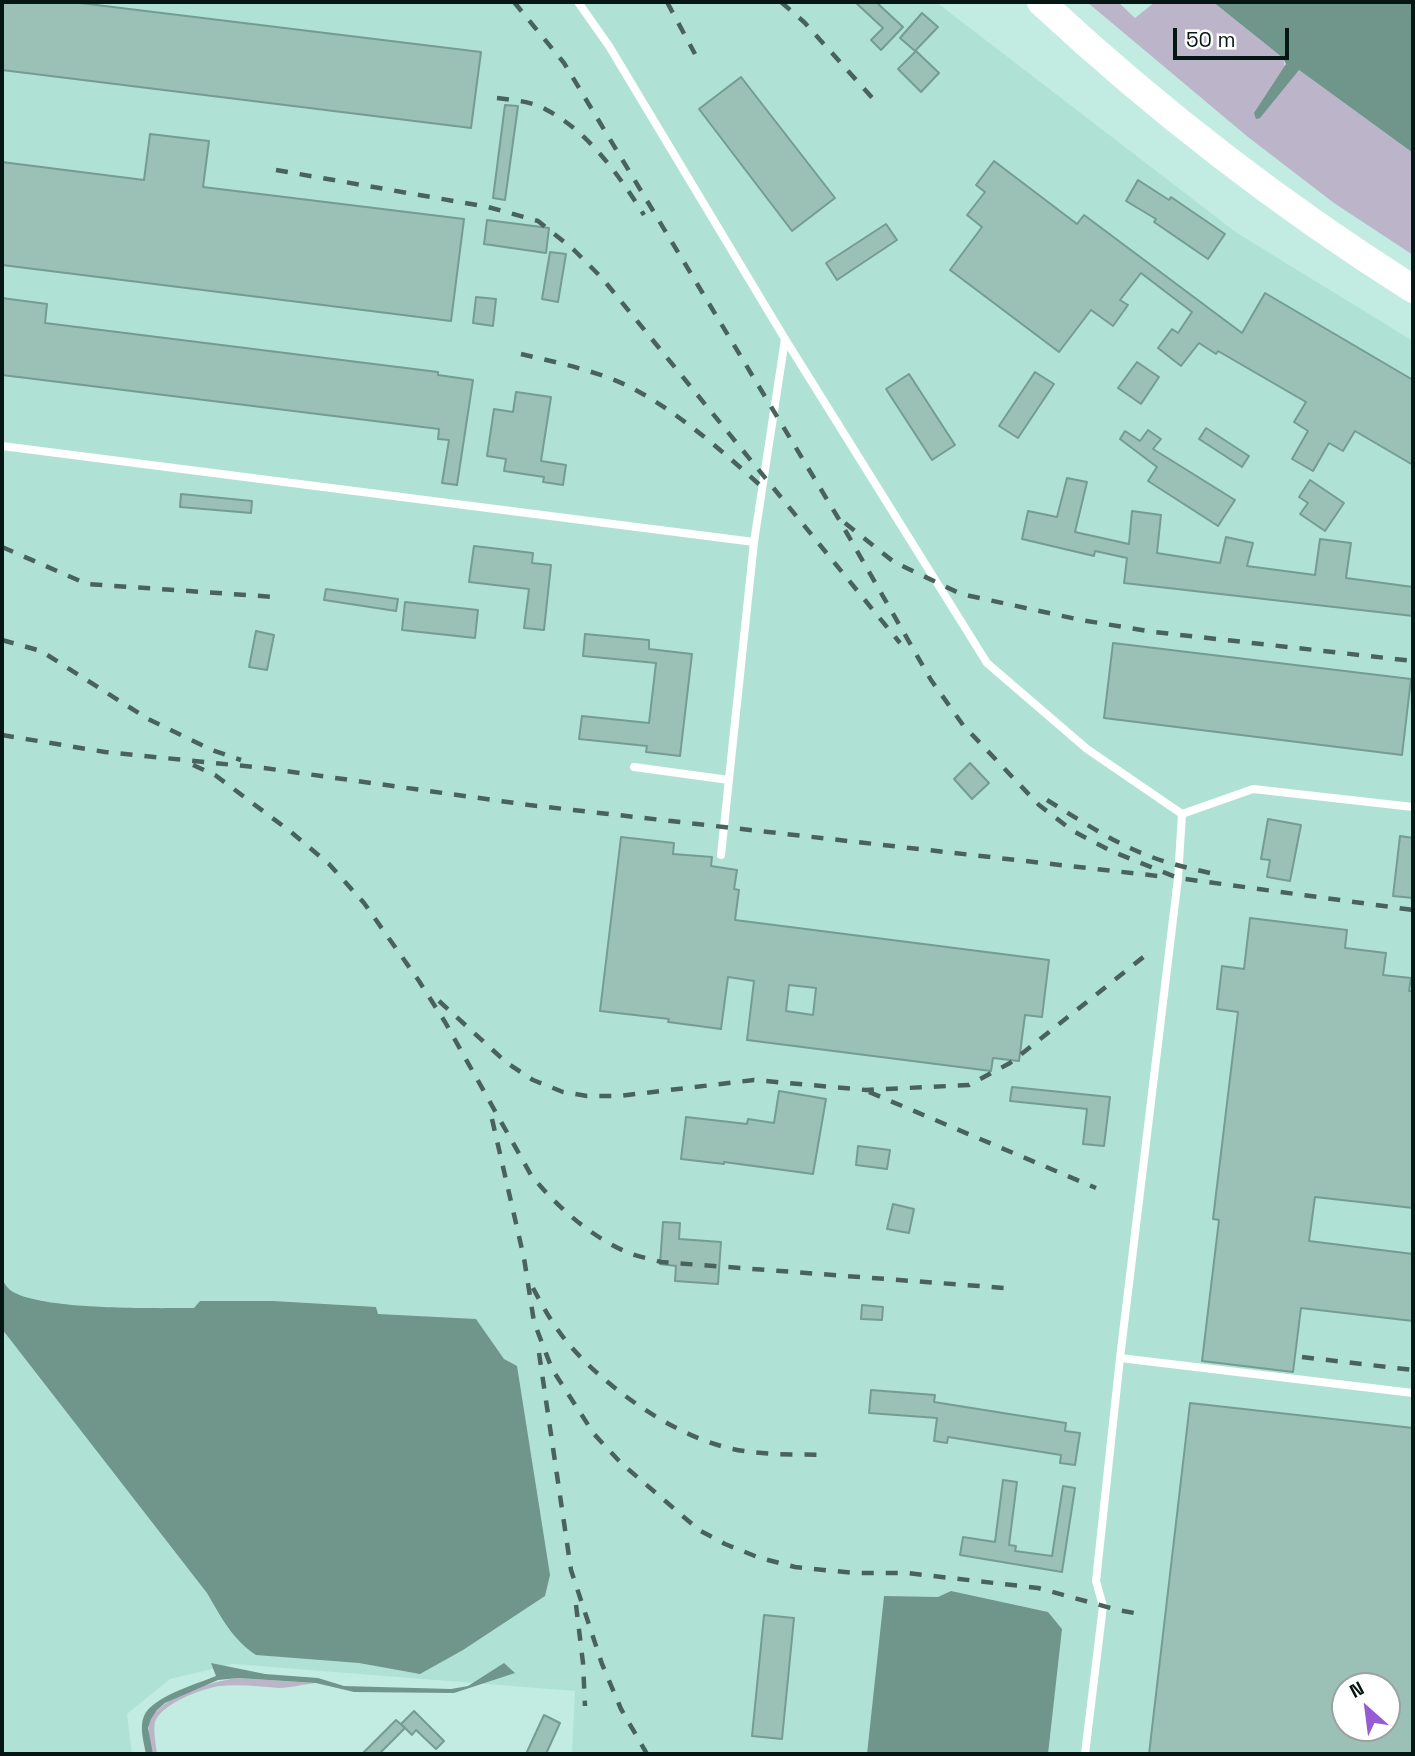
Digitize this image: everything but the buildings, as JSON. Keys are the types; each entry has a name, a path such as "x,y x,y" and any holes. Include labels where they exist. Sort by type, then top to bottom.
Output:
{"highway":[{"path":"1041,2 1139,89 1220,155 1304,216 1413,289"}],"lane":[{"path":"578,2 609,46 785,339 987,663 1087,749 1182,814"},
{"path":"721,855 754,542 785,339"},
{"path":"2,446 754,542"},
{"path":"634,767 729,780"},
{"path":"1182,814 1253,789 1413,807"},
{"path":"1085,1754 1103,1606 1096,1581 1178,878 1182,814"},
{"path":"1120,1358 1413,1393"}],"shaded area":[{"path":"2,2 936,2 1237,233 1413,341 1413,1754 572,1754 575,1691 233,1664 170,1679 127,1714 132,1754 2,1754"},
{"path":"1087,2 1118,2 1135,18 1155,2 1213,2 1283,58 1285,67 1295,73 1299,70 1413,153 1413,255 1334,203 1248,137"},
{"path":"237,1678 316,1683 279,1688 219,1686 192,1694 173,1703 159,1715 154,1726 157,1754 153,1754 148,1729 155,1712 188,1692"}],"water":[{"path":"1213,2 1413,2 1413,153 1299,70 1260,118 1256,119 1254,113 1286,64 1283,58"},
{"path":"2,1279 8,1288 41,1301 96,1307 194,1308 200,1301 273,1301 376,1307 378,1314 476,1319 504,1359 517,1366 550,1575 545,1596 463,1650 420,1674 359,1663 256,1655 234,1635 207,1593 2,1329"},
{"path":"951,1591 1048,1612 1062,1629 1048,1754 867,1754 884,1596 938,1597"},
{"path":"211,1663 265,1674 318,1678 344,1686 451,1689 468,1686 504,1663 515,1673 454,1693 354,1692 316,1683 238,1678 218,1680 165,1703 157,1710 148,1728 153,1754 146,1754 142,1725 149,1709 156,1702 176,1692 216,1676"}],"railway":[{"path":"514,2 564,63 837,516 931,680 963,725 1039,805 1073,831 1111,851 1178,878 1413,910"},
{"path":"667,2 695,54"},
{"path":"781,2 804,22 876,102"},
{"path":"497,98 539,106 561,118 601,155 644,215"},
{"path":"276,170 488,207 538,221 574,250 602,278 900,643"},
{"path":"521,354 593,372 634,389 685,422 763,488"},
{"path":"845,523 894,562 961,594 1081,620 1154,632 1413,661"},
{"path":"2,547 87,584 275,597"},
{"path":"2,640 41,651 148,719 212,750 241,760"},
{"path":"2,735 105,752 264,768 529,805 1158,876"},
{"path":"193,765 215,775 291,832 329,864 364,903 445,1022 531,1175 563,1210 601,1239 629,1253 661,1262 1005,1288"},
{"path":"1047,800 1094,829 1153,858 1219,875"},
{"path":"439,1001 507,1063 533,1080 563,1092 587,1096 619,1096 754,1080 866,1090 969,1085 1010,1063 1146,955"},
{"path":"869,1092 1096,1188"},
{"path":"492,1119 524,1258 534,1322 552,1369 594,1434 621,1463 699,1530 760,1558 795,1567 854,1573 907,1573 1038,1588 1145,1615"},
{"path":"533,1288 557,1329 582,1358 617,1390 658,1418 700,1439 734,1449 774,1454 828,1455"},
{"path":"539,1353 571,1570 602,1664 621,1709 647,1754"},
{"path":"1302,1357 1413,1370"},
{"path":"576,1605 585,1706"}]}
